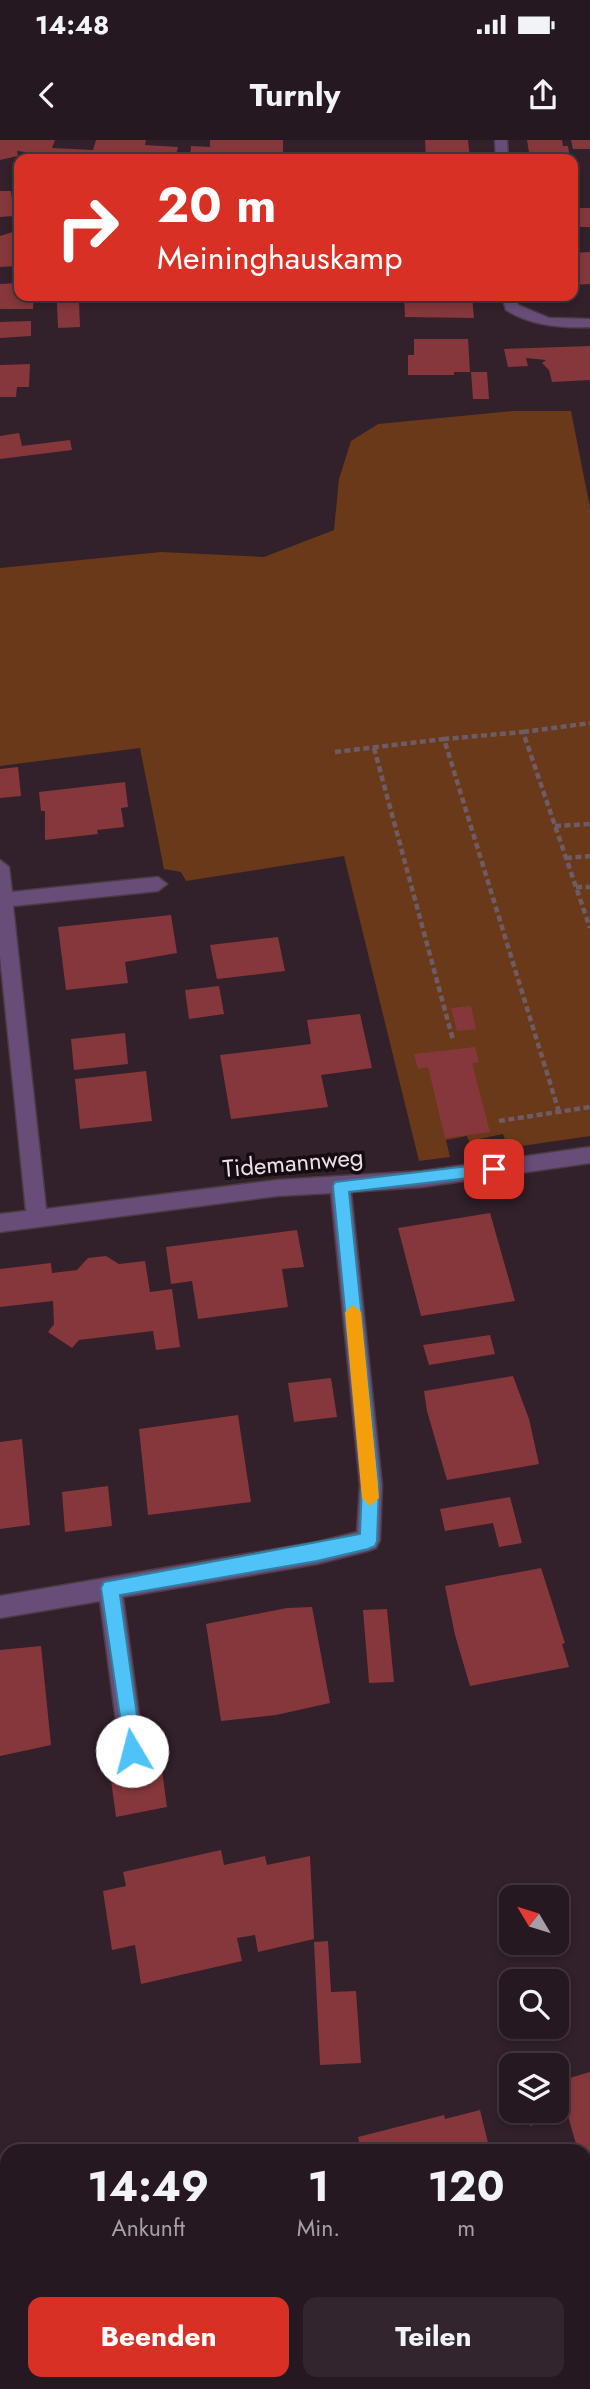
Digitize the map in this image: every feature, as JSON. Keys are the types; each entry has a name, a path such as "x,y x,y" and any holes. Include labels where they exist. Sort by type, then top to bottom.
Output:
{"street":[{"path":"510,301 511,307 531,319 557,324 590,323"},
{"path":"0,867 37,1218"},
{"path":"3,900 158,884"},
{"name":"Tidemannweg","path":"0,1223 277,1188 422,1179 590,1155"},
{"path":"0,1606 317,1553 368,1541 371,1485 341,1186"},
{"path":"110,1588 132,1751"}],"path":[{"path":"335,752 590,723"},
{"path":"523,732 590,928"},
{"path":"444,739 559,1112"},
{"path":"374,748 453,1040"},
{"path":"555,827 590,824"},
{"path":"566,858 590,856"},
{"path":"576,887 590,887"},
{"path":"499,1121 590,1107"}],"shaded area":[{"path":"513,411 571,411 590,508 590,1136 508,1148 503,1134 469,1141 467,1136 446,1140 450,1157 419,1161 344,856 186,881 181,872 164,869 140,748 0,766 0,568 161,552 264,557 334,530 339,479 351,441 378,424"}],"building":[{"path":"0,140 55,140 52,148 93,150 96,140 146,140 145,145 178,147 176,154 42,154 17,151 14,157 0,160"},
{"path":"210,140 283,140 283,154 190,154 191,146 210,147"},
{"path":"425,140 468,140 469,154 426,154"},
{"path":"527,140 562,140 563,146 568,146 569,154 529,154"},
{"path":"571,140 590,140 590,149 573,149"},
{"path":"0,191 11,191 14,216 0,217"},
{"path":"578,208 590,208 590,227 578,227"},
{"path":"14,232 14,266 0,267 0,236"},
{"path":"590,252 590,284 578,285 578,253"},
{"path":"14,283 14,301 34,301 33,309 0,309 0,284"},
{"path":"404,301 472,301 474,318 405,317"},
{"path":"79,302 80,327 58,328 57,303"},
{"path":"31,321 31,336 0,338 0,322"},
{"path":"414,339 468,339 470,372 454,372 454,375 408,375 408,355 414,355"},
{"path":"590,346 590,380 552,382 549,370 542,363 546,360 526,358 528,366 508,367 504,349"},
{"path":"30,364 29,387 17,387 16,397 0,397 0,365"},
{"path":"471,372 487,372 489,399 473,399"},
{"path":"19,433 22,446 70,440 72,450 0,459 0,436"},
{"path":"18,767 21,796 0,798 0,769"},
{"path":"125,782 128,807 121,808 124,827 97,830 98,834 45,840 45,811 41,811 39,792"},
{"path":"171,915 177,953 125,962 128,983 66,990 58,927"},
{"path":"278,937 285,971 217,979 210,945"},
{"path":"219,986 224,1014 189,1019 185,990"},
{"path":"471,1006 476,1029 457,1031 451,1008"},
{"path":"360,1014 372,1068 321,1075 328,1107 231,1119 220,1055 311,1044 307,1020"},
{"path":"125,1033 128,1064 74,1070 71,1039"},
{"path":"475,1047 479,1062 472,1063 490,1132 445,1138 428,1067 418,1069 414,1054"},
{"path":"146,1071 152,1121 80,1129 75,1079"},
{"path":"490,1213 515,1301 421,1316 398,1228"},
{"path":"297,1230 304,1267 282,1269 288,1307 198,1319 192,1281 171,1284 166,1247"},
{"path":"106,1256 119,1264 145,1261 150,1292 172,1289 180,1347 156,1350 153,1331 79,1340 72,1348 48,1332 54,1324 53,1301 0,1307 0,1269 51,1263 52,1273 77,1270 88,1258"},
{"path":"490,1335 495,1354 429,1365 423,1345"},
{"path":"513,1376 529,1419 539,1464 447,1480 424,1391"},
{"path":"331,1378 337,1417 294,1422 288,1383"},
{"path":"238,1415 251,1502 148,1515 139,1429"},
{"path":"22,1439 30,1525 0,1529 0,1442"},
{"path":"108,1486 112,1526 65,1532 62,1492"},
{"path":"510,1497 522,1543 499,1547 493,1523 445,1531 440,1509"},
{"path":"541,1568 565,1643 562,1644 569,1667 470,1686 455,1635 445,1586"},
{"path":"312,1607 330,1703 276,1715 221,1721 206,1624 287,1608"},
{"path":"387,1609 394,1682 369,1683 363,1610"},
{"path":"41,1646 51,1745 0,1756 0,1650"},
{"path":"160,1756 167,1807 116,1817 109,1765"},
{"path":"221,1850 224,1865 265,1856 267,1865 310,1856 314,1939 258,1952 255,1935 237,1938 242,1961 141,1984 135,1945 112,1950 103,1891 126,1886 123,1872"},
{"path":"328,1941 331,1992 356,1991 361,2063 320,2065 314,1942"},
{"path":"590,2072 590,2144 576,2144 569,2120 569,2078"},
{"path":"480,2110 488,2144 360,2144 358,2137 444,2115 445,2119"}],"slow traffic":[{"path":"353,1312 371,1485 370,1498"}],"route":[{"path":"132,1751 110,1588 317,1553 368,1541 371,1485 341,1186 494,1169"}]}
